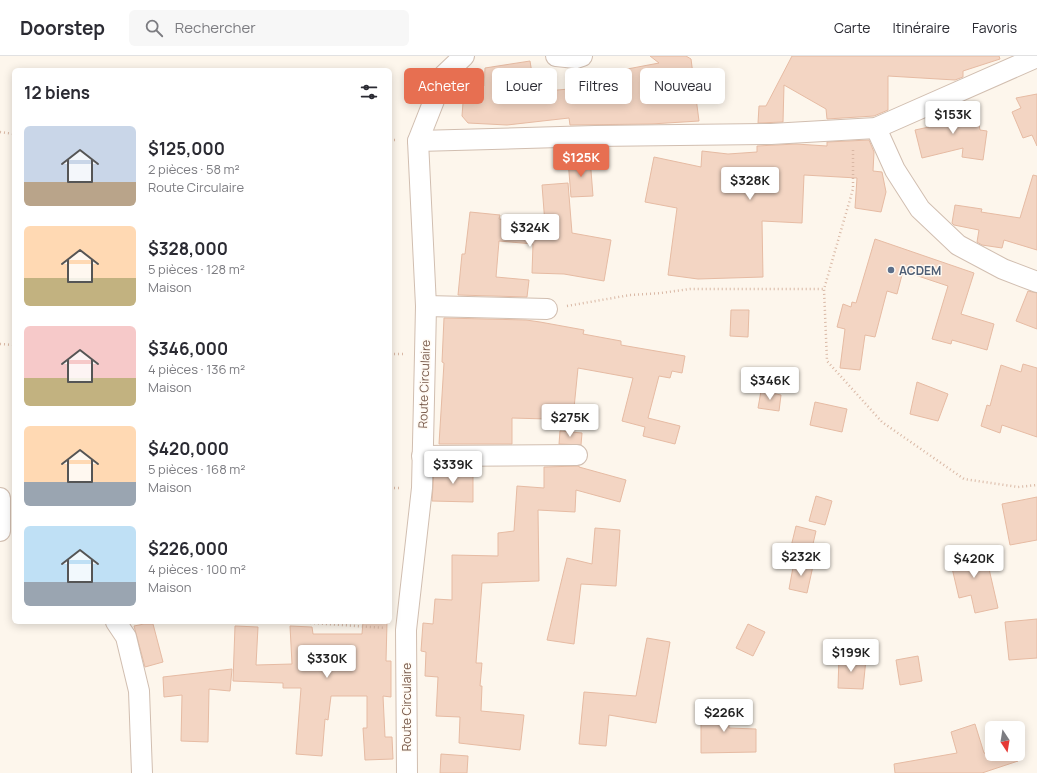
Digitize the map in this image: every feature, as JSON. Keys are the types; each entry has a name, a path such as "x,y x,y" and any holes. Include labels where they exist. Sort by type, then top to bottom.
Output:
{"street":[{"name":"Route Circulaire","path":"406,773 406,630 422,488 426,306 418,141 444,75 464,56"},
{"path":"556,56 576,58 582,56"},
{"path":"418,141 595,136 771,134 876,128 1037,57"},
{"path":"876,128 895,170 920,209 958,245 1003,269 1037,282"},
{"path":"426,306 547,309"},
{"path":"422,456 577,455"},
{"path":"0,498 0,531 12,539"},
{"path":"117,624 126,637 139,691 142,773"}],"path":[{"path":"854,130 853,189 824,290 827,361 882,422 964,479 1018,487 1037,485"},
{"path":"0,132 12,134"},
{"path":"547,309 630,295 690,289 824,290"},
{"path":"0,344 12,345"},
{"path":"325,624 406,630"}],"building":[{"path":"650,56 686,56 691,59 692,68 640,68 640,104 697,104 699,121 651,124 570,125 569,118 507,125 468,123 462,116 463,104 484,104 485,68 530,61 531,68 492,68 492,104 557,104 557,90 565,89 565,104 632,104 632,68 659,63"},
{"path":"792,56 999,56 1000,59 963,71 963,77 955,80 888,76 888,110 874,116 827,119 826,109 784,85 783,122 758,123 759,106 766,106"},
{"path":"1037,94 1037,146 1032,135 1023,138 1012,112 1021,108 1016,98"},
{"path":"975,106 980,130 987,131 983,160 962,157 963,148 922,158 915,130 929,127 927,118 954,113 953,110"},
{"path":"869,140 874,152 873,171 882,172 886,192 881,212 855,208 857,178 804,175 802,223 762,221 763,277 698,279 668,275 677,208 645,202 654,157 701,167 702,151 728,154 757,152 757,146 796,144 827,146 827,142"},
{"path":"590,158 593,196 571,197 568,160"},
{"path":"1033,175 1037,176 1037,250 1004,240 1002,248 982,245 977,242 979,230 954,225 952,223 955,205 982,209 981,212 1020,218"},
{"path":"568,183 572,233 611,240 604,281 564,274 532,273 533,244 499,241 496,277 529,280 527,297 458,295 462,254 465,254 470,212 500,215 499,219 545,224 542,185"},
{"path":"875,239 974,273 961,314 994,324 987,350 952,340 951,344 932,339 948,286 903,271 897,294 887,291 875,337 865,335 860,370 840,368 845,329 837,327 843,304 851,307 852,302 856,303"},
{"path":"1028,291 1037,293 1037,329 1016,321"},
{"path":"731,310 749,310 748,337 730,336"},
{"path":"444,318 526,320 540,322 584,330 583,334 621,341 621,345 685,356 682,373 672,371 670,378 659,376 648,418 680,426 675,444 643,436 645,427 622,421 633,378 578,368 572,428 547,425 547,419 512,418 512,444 439,444 444,363 442,362"},
{"path":"1023,364 1037,368 1037,437 1002,425 1000,433 981,426 987,405 990,406 1001,365 1021,372"},
{"path":"917,382 948,394 938,421 910,414"},
{"path":"761,391 781,395 779,411 758,408"},
{"path":"815,402 847,409 842,432 810,425"},
{"path":"560,431 582,433 581,445 559,444"},
{"path":"579,466 626,480 620,502 576,490 575,512 538,510 539,581 482,583 476,663 482,663 480,686 482,686 481,711 524,715 520,750 459,743 460,717 436,716 438,677 425,676 426,652 421,651 423,623 433,624 435,599 452,600 452,555 498,556 498,533 514,531 517,486 544,488 544,467"},
{"path":"437,467 473,467 473,502 432,501 434,471 437,471"},
{"path":"816,496 832,501 825,525 809,521"},
{"path":"1037,497 1037,540 1010,545 1002,504"},
{"path":"796,526 816,531 809,561 789,555"},
{"path":"595,528 620,530 616,586 581,584 574,644 547,640 567,558 592,564"},
{"path":"984,547 998,608 975,613 971,595 959,598 949,555"},
{"path":"794,562 813,566 807,593 789,589"},
{"path":"1037,619 1037,658 1009,660 1005,622"},
{"path":"153,624 163,662 145,667 134,626"},
{"path":"363,624 387,624 386,661 391,661 391,697 383,696 385,737 392,737 393,759 365,760 363,728 367,728 367,696 331,696 328,720 325,719 322,756 296,754 301,688 283,688 283,683 233,681 235,626 258,627 256,665 292,664 290,626 312,627 313,634 362,634"},
{"path":"748,624 765,632 753,656 736,648"},
{"path":"647,638 670,642 656,723 609,715 606,746 579,744 584,692 636,696"},
{"path":"839,656 866,659 863,689 838,688"},
{"path":"918,656 922,681 900,685 896,660"},
{"path":"232,669 230,691 209,689 208,742 181,741 182,695 164,697 163,677"},
{"path":"728,706 729,728 756,729 756,752 701,753 701,707"},
{"path":"975,724 985,753 985,761 1018,761 982,773 895,773 894,764 957,753 951,732"},
{"path":"441,754 468,756 467,773 440,773"}],"place":[{"name":"ACDEM","path":"891,270"}]}
